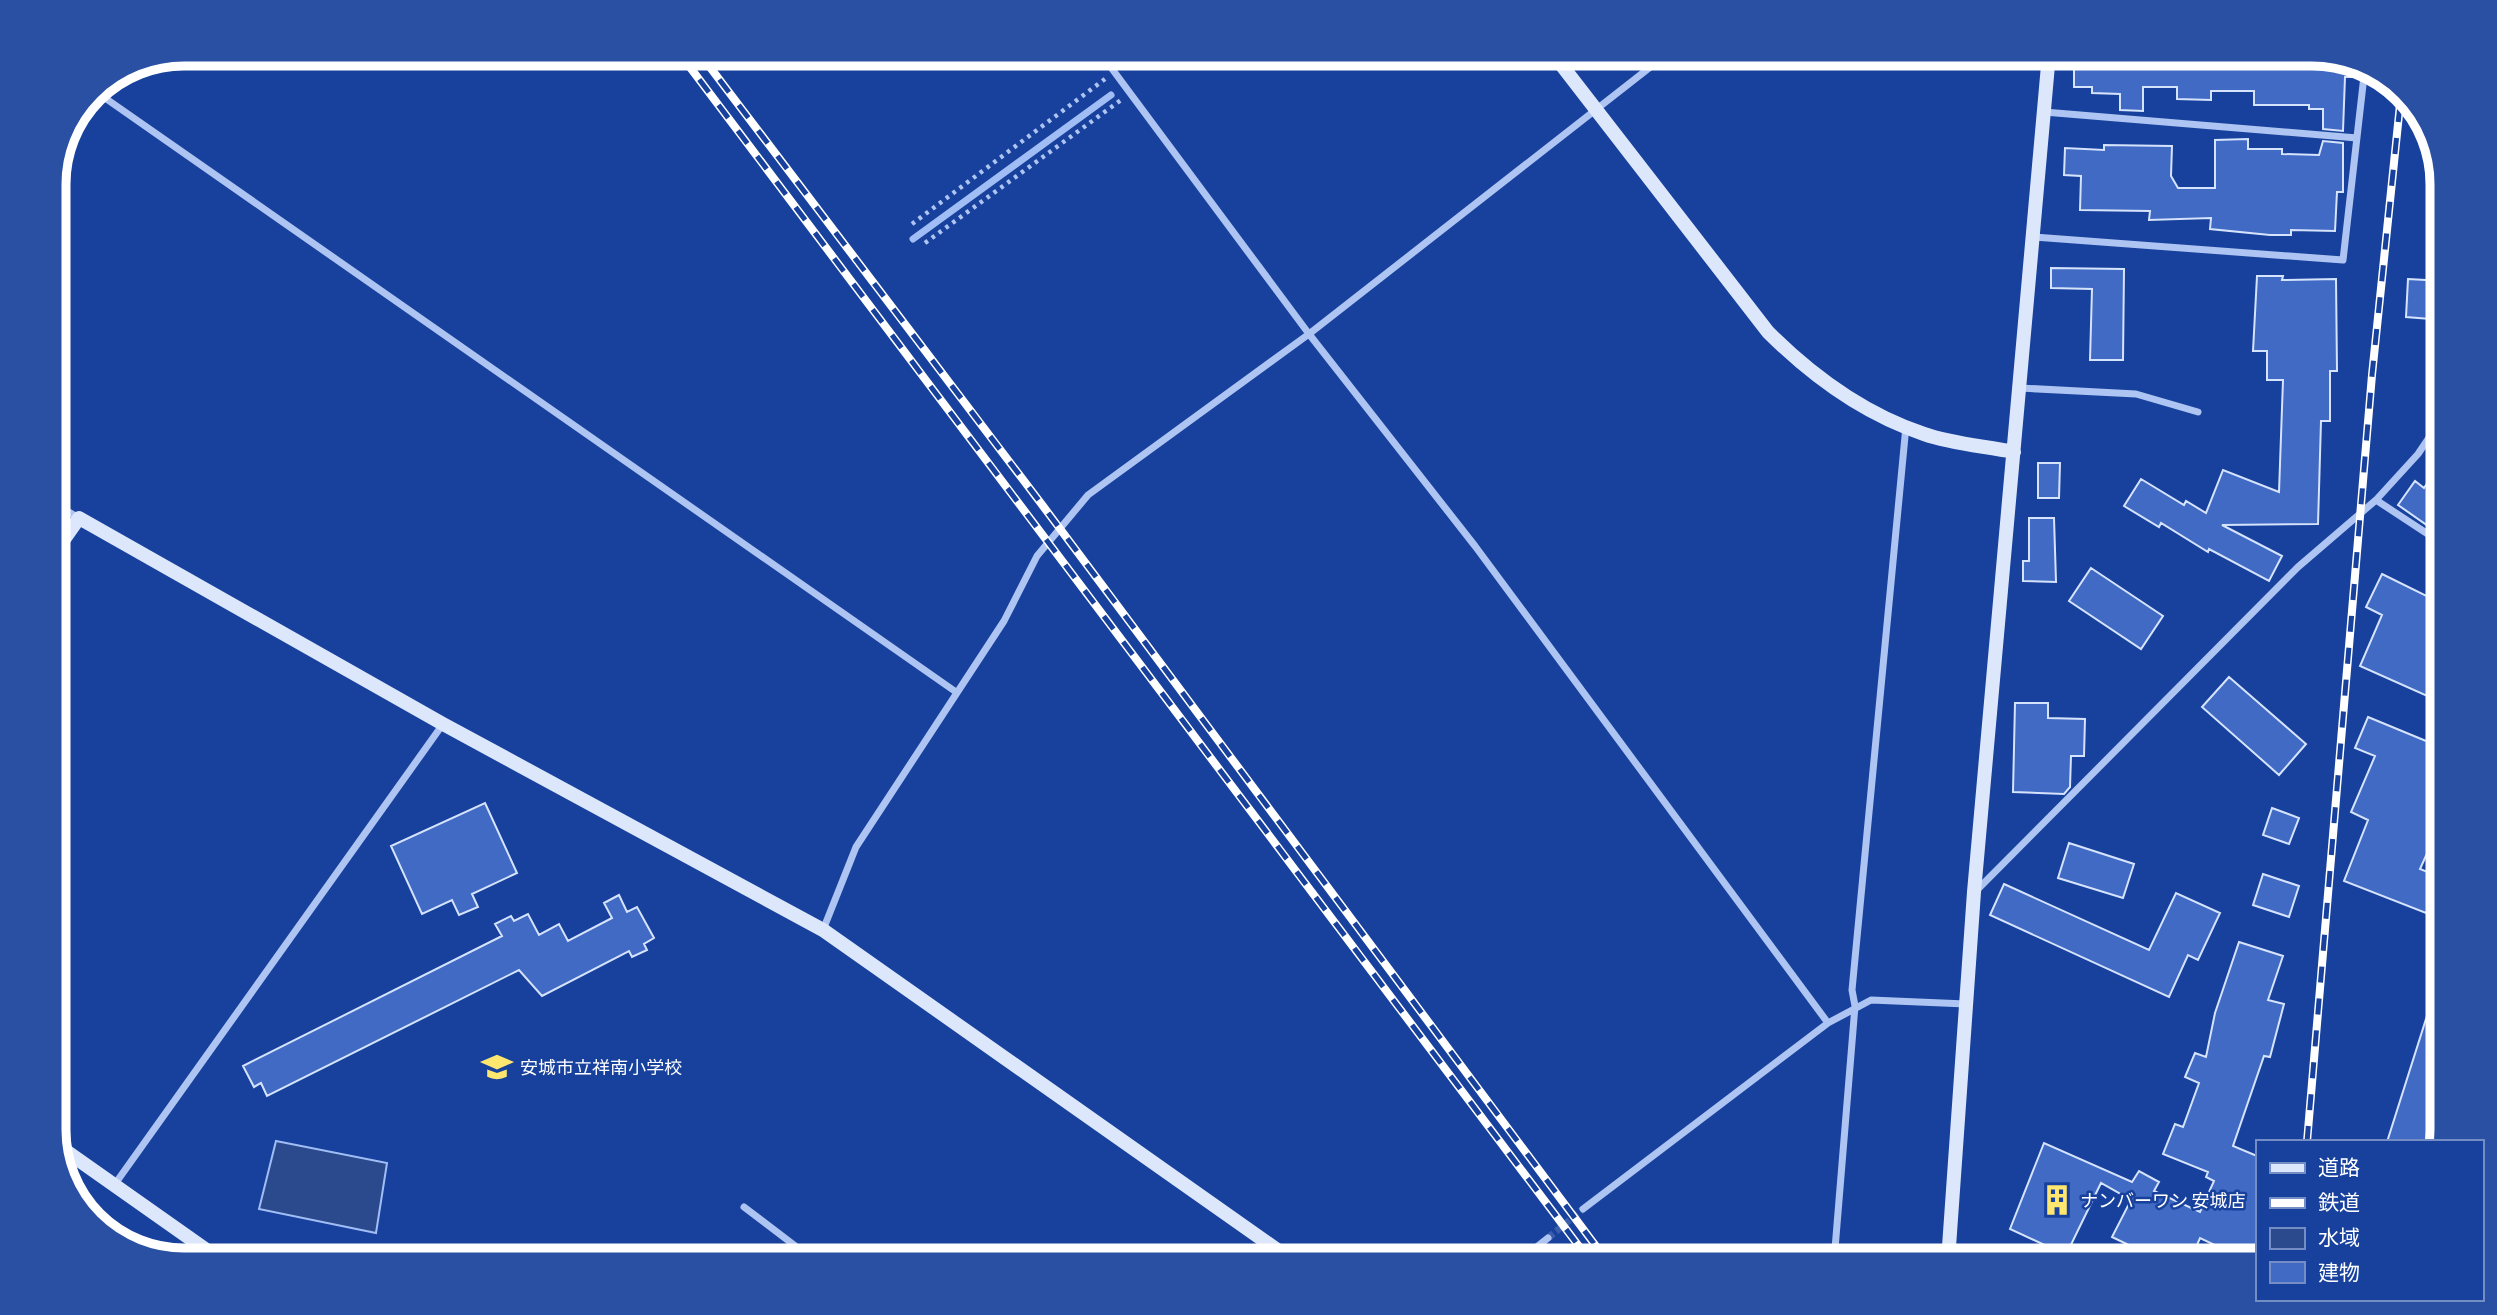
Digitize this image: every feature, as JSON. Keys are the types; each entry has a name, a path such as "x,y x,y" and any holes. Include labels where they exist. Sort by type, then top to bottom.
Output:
{"street":[{"path":"1110,66 1309,334 1475,546 1828,1023"},
{"path":"1563,66 1768,332 1804,368 1879,415 1925,435 2014,452"},
{"path":"823,930 856,847 1004,621 1037,556 1088,495 1309,334 1652,66"},
{"path":"1949,1249 1974,892 2048,66"},
{"path":"2034,237 2343,260 2364,78"},
{"path":"105,98 956,692"},
{"path":"2043,112 2357,138"},
{"path":"2020,388 2136,394 2198,412"},
{"path":"1835,1249 1855,1006 1852,990 1906,426"},
{"path":"1974,892 2298,567 2376,500 2418,454 2430,436"},
{"path":"2376,500 2430,535"},
{"path":"67,511 443,724 823,930 1276,1249"},
{"path":"67,535 79,518"},
{"path":"115,1184 443,724"},
{"path":"1583,1209 1828,1023 1855,1006 1871,1000 1966,1004"},
{"path":"69,1152 205,1249"},
{"path":"744,1206 800,1249"},
{"path":"1534,1249 1548,1238"}],"path":[{"path":"912,224 1114,72"},
{"path":"925,243 1130,93"}],"water":[{"path":"276,1141 387,1163 376,1233 259,1209"}],"building":[{"path":"2074,66 2312,66 2358,76 2345,77 2343,131 2323,129 2323,109 2309,109 2309,105 2254,105 2254,91 2211,91 2211,100 2177,99 2177,87 2143,87 2143,111 2120,110 2120,94 2092,93 2092,87 2074,87"},
{"path":"2248,139 2248,149 2282,149 2282,154 2319,155 2323,141 2343,143 2343,192 2337,192 2335,231 2291,230 2291,235 2270,235 2210,229 2211,218 2149,220 2150,211 2080,210 2081,176 2064,175 2065,148 2104,150 2104,145 2172,146 2171,176 2178,188 2215,188 2215,140"},
{"path":"2051,268 2124,269 2123,360 2090,360 2092,289 2051,288"},
{"path":"2257,276 2283,276 2282,280 2336,279 2337,371 2330,371 2330,421 2321,421 2318,524 2222,525 2282,556 2269,581 2209,549 2208,552 2161,523 2159,527 2124,506 2141,479 2184,505 2186,501 2206,513 2223,470 2279,492 2283,380 2267,380 2267,351 2253,351"},
{"path":"2408,279 2430,280 2430,319 2406,317"},
{"path":"2038,463 2060,463 2059,498 2038,498"},
{"path":"2430,479 2430,527 2398,505 2415,481 2424,488"},
{"path":"2029,518 2054,518 2056,582 2023,581 2023,561 2029,561"},
{"path":"2091,568 2163,616 2141,649 2069,601"},
{"path":"2382,574 2430,598 2430,697 2360,666 2382,615 2366,607"},
{"path":"2229,677 2306,744 2279,775 2202,707"},
{"path":"2015,703 2048,703 2048,718 2085,719 2084,756 2071,756 2070,787 2064,794 2013,792"},
{"path":"2368,717 2430,743 2430,847 2420,869 2430,873 2430,903 2426,913 2344,881 2368,820 2351,812 2375,756 2355,748"},
{"path":"485,803 517,873 472,894 478,907 459,915 452,900 422,914 391,846"},
{"path":"2272,808 2299,818 2289,844 2263,835"},
{"path":"2069,843 2134,864 2123,898 2058,878"},
{"path":"2263,874 2299,886 2289,917 2253,905"},
{"path":"2004,884 2149,950 2176,893 2220,913 2198,960 2188,955 2169,997 1990,915"},
{"path":"619,895 627,912 637,907 654,938 644,944 647,950 632,957 629,951 542,996 519,970 267,1096 261,1083 254,1087 243,1066 502,936 495,924 511,916 514,921 528,914 539,935 559,924 568,941 612,918 604,903"},
{"path":"2239,942 2283,956 2268,1000 2284,1004 2270,1057 2264,1056 2233,1146 2256,1156 2256,1249 2223,1249 2200,1238 2195,1249 2137,1249 2112,1237 2131,1200 2101,1183 2069,1249 2053,1249 2010,1229 2044,1143 2132,1182 2139,1171 2159,1182 2154,1191 2200,1212 2214,1181 2206,1177 2208,1172 2163,1154 2175,1124 2183,1127 2199,1083 2185,1077 2195,1053 2206,1057 2215,1013"},
{"path":"2430,1006 2429,1140 2388,1140"}],"waterway":[{"path":"913,239 1111,95"}],"tunnel":[{"path":"1548,1238 1583,1209"}],"railway":[{"path":"689,66 1581,1249"},
{"path":"709,66 1043,506 1598,1249"},
{"path":"2307,1140 2372,375 2400,106"}],"place":[{"name":"安城市立祥南小学校","path":"497,1067"},
{"name":"ナンバーワン 安城店","path":"2057,1200"}]}
